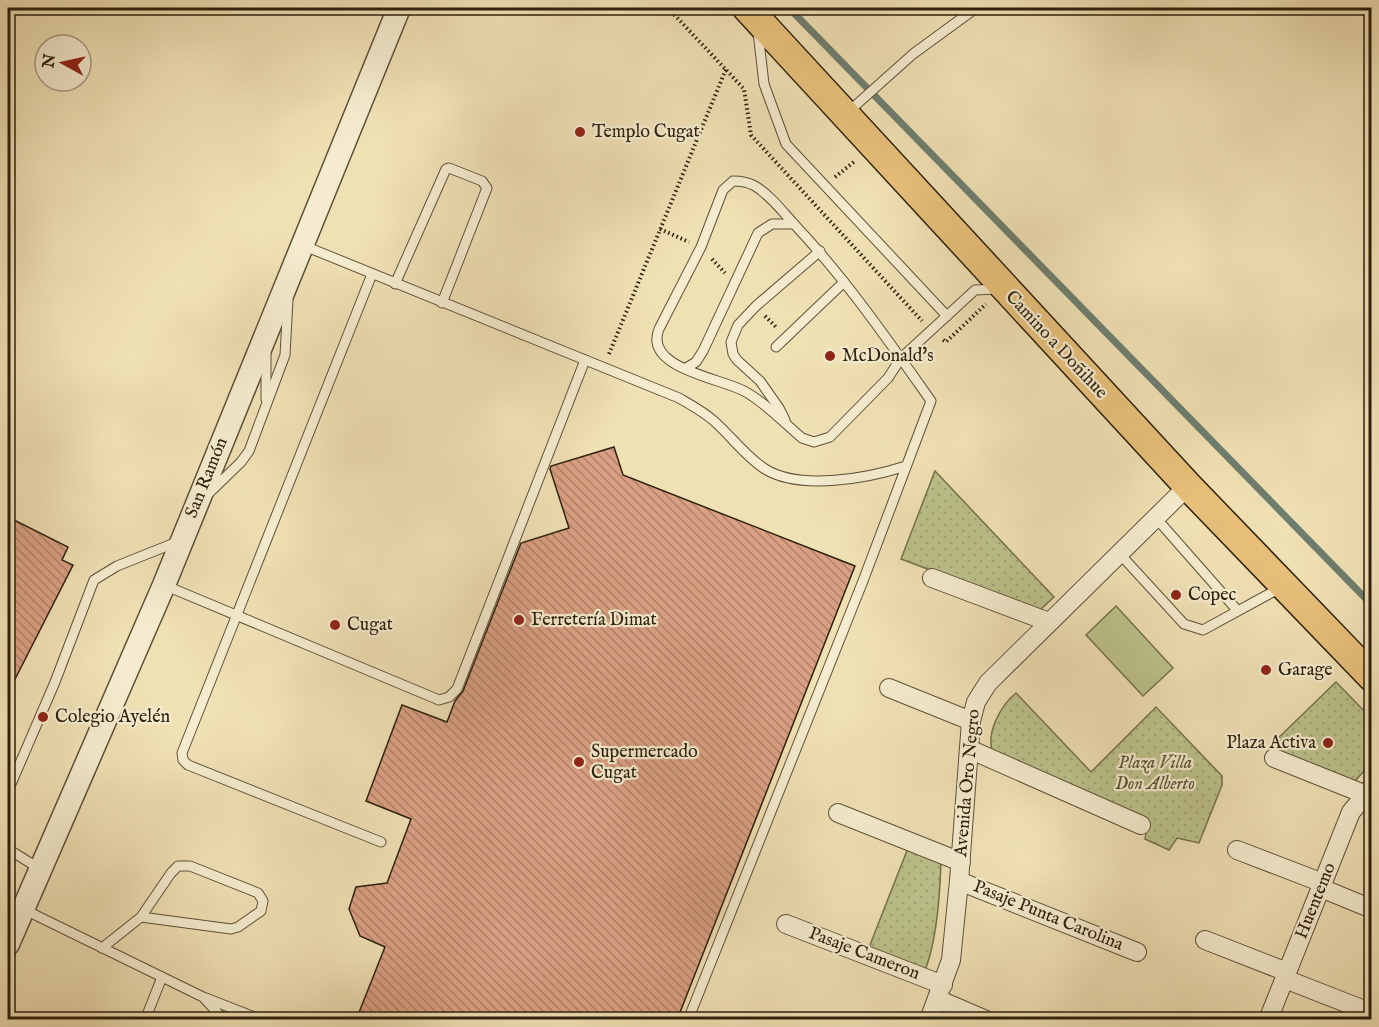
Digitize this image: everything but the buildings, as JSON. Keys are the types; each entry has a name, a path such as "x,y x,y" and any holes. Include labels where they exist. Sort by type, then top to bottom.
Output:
{"main road":[{"name":"Camino a Doñihue","path":"752,13 1005,290 1371,677"}],"street":[{"name":"San Ramón","path":"8,944 164,585 399,8"},
{"name":"Avenida Oro Negro","path":"929,1020 951,960 971,721 976,702 988,682 1188,486"},
{"path":"932,578 1049,622"},
{"path":"889,688 971,721"},
{"path":"969,749 1141,825"},
{"path":"1274,758 1368,790"},
{"name":"Huentemo","path":"1268,1020 1351,812 1368,790"},
{"path":"838,813 961,862"},
{"path":"1237,850 1371,909"},
{"name":"Pasaje Punta Carolina","path":"959,881 1137,952"},
{"name":"Pasaje Cameron","path":"786,924 940,992 986,1020"},
{"path":"1205,940 1371,1013"}],"lane":[{"path":"846,115 913,54 976,8"},
{"path":"752,13 764,84 786,144 947,316"},
{"path":"395,284 446,169 449,168 482,181 487,188 442,303"},
{"path":"688,1020 863,581 931,401 901,358 820,251 755,186 744,182 733,181 723,190 701,247 656,336 656,345 665,358 674,364 745,391 802,438 814,442 830,437 888,378 901,358 975,290 989,288 1005,290"},
{"path":"686,368 696,362 703,351 758,233 772,224 794,224"},
{"path":"302,245 679,398 712,419 755,461 775,474 786,477 842,480 885,473 906,466"},
{"path":"787,424 779,408 759,381 733,354 731,342 738,325 756,306 820,251"},
{"path":"372,274 182,753 183,760 188,765 381,842"},
{"path":"196,505 249,452 285,356 290,276"},
{"path":"776,346 843,282"},
{"path":"266,334 267,405"},
{"path":"164,585 439,700 449,698 457,689 585,360"},
{"path":"1156,518 1237,610"},
{"path":"8,790 94,580 117,566 182,540"},
{"path":"1119,553 1184,624 1203,630 1284,586"},
{"path":"8,849 40,869"},
{"path":"102,948 141,917 178,866 190,866 258,893 263,901 261,911 238,927 231,929 141,917"},
{"path":"23,909 203,997 262,1020"},
{"path":"144,1020 162,977"},
{"path":"203,997 224,1020"}],"path":[{"path":"603,369 726,69"},
{"path":"809,198 874,145"}],"green space":[{"path":"935,471 1054,597 1039,611 901,559"},
{"path":"1116,606 1173,668 1143,696 1086,635"},
{"path":"1336,682 1371,718 1371,763 1355,781 1269,747"},
{"name":"Plaza Villa Don Alberto","path":"1016,693 1091,772 1156,707 1222,776 1222,785 1199,843 1177,838 1169,850 1145,839 1148,820 993,753 991,737 996,720 1010,698"},
{"path":"908,848 941,861 935,933 924,973 868,950"}],"waterway":[{"path":"789,8 1372,605"}],"place":[{"name":"Templo Cugat","path":"580,132"},
{"name":"McDonald's","path":"830,356"},
{"name":"Copec","path":"1176,595"},
{"name":"Ferretería Dimat","path":"519,620"},
{"name":"Cugat","path":"335,625"},
{"name":"Garage","path":"1266,670"},
{"name":"Colegio Ayelén","path":"43,717"},
{"name":"Plaza Activa","path":"1328,743"},
{"name":"Supermercado Cugat","path":"579,762"}]}
